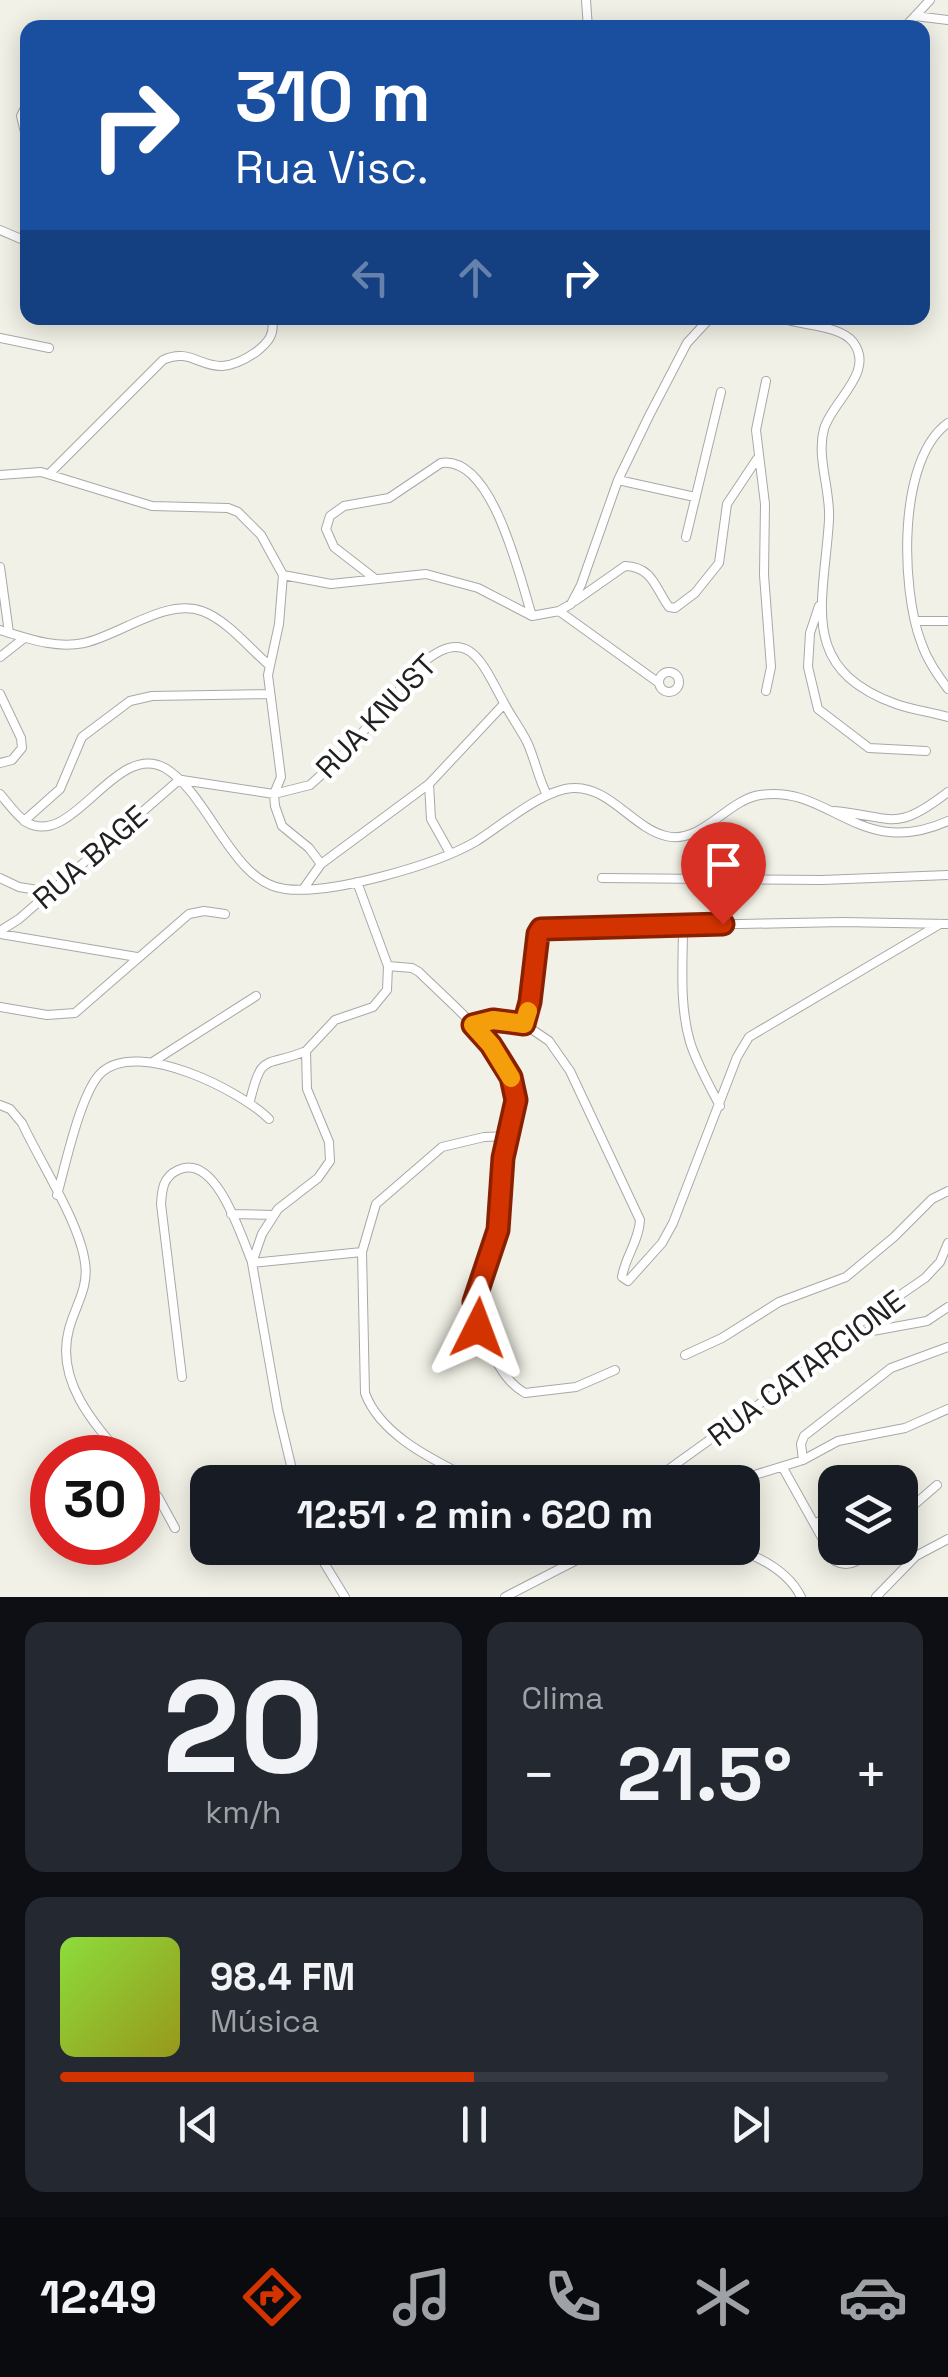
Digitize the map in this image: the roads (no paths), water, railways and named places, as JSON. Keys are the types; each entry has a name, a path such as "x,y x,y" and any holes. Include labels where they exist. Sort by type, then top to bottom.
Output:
{"street":[{"path":"911,20 930,0"},
{"path":"915,16 948,20"},
{"path":"49,474 163,360 179,355 223,368 232,366 270,339 271,325"},
{"path":"571,604 582,584 618,480 687,342 703,325"},
{"path":"801,325 847,336 855,344 860,361 853,382 830,414 822,438 830,505 820,602 810,633 808,667 818,709 869,748 926,751"},
{"path":"0,338 49,348"},
{"path":"766,380 756,417 771,667 766,691"},
{"path":"686,536 721,392"},
{"path":"948,422 930,439 912,489 908,572 915,621 930,664 948,689"},
{"path":"283,575 332,584 426,574 478,588 532,616 559,611 614,572 635,566 650,576 669,607 679,607 719,563 727,504 757,459"},
{"path":"375,578 334,547 326,529 330,516 344,506 389,498 441,463 451,462 487,492 502,524 532,616"},
{"path":"0,476 32,471 152,506 238,512 262,535 283,575 269,665 269,694 282,776 274,794 282,826 309,848 321,864"},
{"path":"618,480 695,497"},
{"path":"735,491 751,490 762,495"},
{"path":"0,567 4,631 24,639 64,645 84,643 172,609 185,608 206,612 221,622 269,665"},
{"path":"820,602 824,635 835,666 863,687 896,704 948,717"},
{"path":"559,611 659,683"},
{"path":"915,621 948,621"},
{"path":"0,658 24,639"},
{"name":"RUA KNUST","path":"24,821 40,826 57,822 76,812 131,768 158,765 179,780 274,794 316,782 424,662 454,646 468,650 482,661 527,742 546,795"},
{"path":"0,694 22,748 12,760 0,763"},
{"path":"0,794 24,821 60,788 82,736 130,701 152,696 269,694"},
{"path":"304,888 321,864 430,784 504,704"},
{"path":"179,780 201,802 256,876 273,886 304,888 356,882 450,853 562,789 588,790 653,830 675,838 701,829 741,800 758,795 782,796 885,820 909,818 948,792"},
{"name":"RUA BAGE","path":"0,933 179,780"},
{"path":"430,784 431,818 450,853"},
{"path":"830,810 856,825 883,833 920,832 948,822"},
{"path":"602,878 822,880 948,875"},
{"path":"0,878 19,887 50,892"},
{"path":"250,1100 263,1064 306,1051 335,1020 380,1002 388,984 388,966 356,882"},
{"path":"0,1006 47,1015 75,1013 189,914 226,914"},
{"path":"473,1025 493,1020 524,1024 549,1042 570,1071 638,1214 638,1236 622,1271 626,1281 662,1243 673,1223 743,1044 755,1032 944,924"},
{"path":"524,1024 538,934 544,928 944,924"},
{"path":"683,925 686,1022 698,1062 720,1106"},
{"path":"0,933 138,957"},
{"path":"388,966 420,972 491,1045 514,1085 516,1100 502,1170 498,1230 474,1302 478,1328 504,1373 525,1393 576,1387 616,1370"},
{"path":"154,1061 256,996"},
{"path":"252,1263 274,1215 286,1200 318,1178 330,1160 330,1142 307,1089 306,1051"},
{"path":"58,1195 71,1142 98,1076 111,1066 154,1061 250,1100 269,1120"},
{"path":"0,1105 10,1108 22,1124 80,1244 86,1266 84,1292 67,1339 70,1376 104,1435"},
{"path":"448,1465 404,1439 369,1406 365,1393 362,1252 376,1204 432,1154 456,1142 510,1136"},
{"path":"182,1376 162,1217 164,1182 184,1168 203,1170 212,1177 252,1263 291,1465"},
{"path":"685,1355 722,1338 779,1302 846,1276 932,1199 948,1191"},
{"path":"231,1214 274,1215"},
{"name":"RUA CATARCIONE","path":"674,1465 822,1356 835,1340 925,1278 940,1262 948,1242"},
{"path":"252,1263 362,1252"},
{"path":"822,1356 854,1337 927,1321 948,1306"},
{"path":"803,1460 804,1436 867,1386 906,1360 948,1348"},
{"path":"760,1474 803,1460 838,1441 891,1432 948,1409"},
{"path":"784,1468 818,1528"},
{"path":"918,1501 937,1485"},
{"path":"160,1500 176,1528"},
{"path":"876,1597 916,1556 948,1539"},
{"path":"760,1559 803,1597"},
{"path":"326,1565 346,1597"},
{"path":"506,1597 563,1565"}]}
